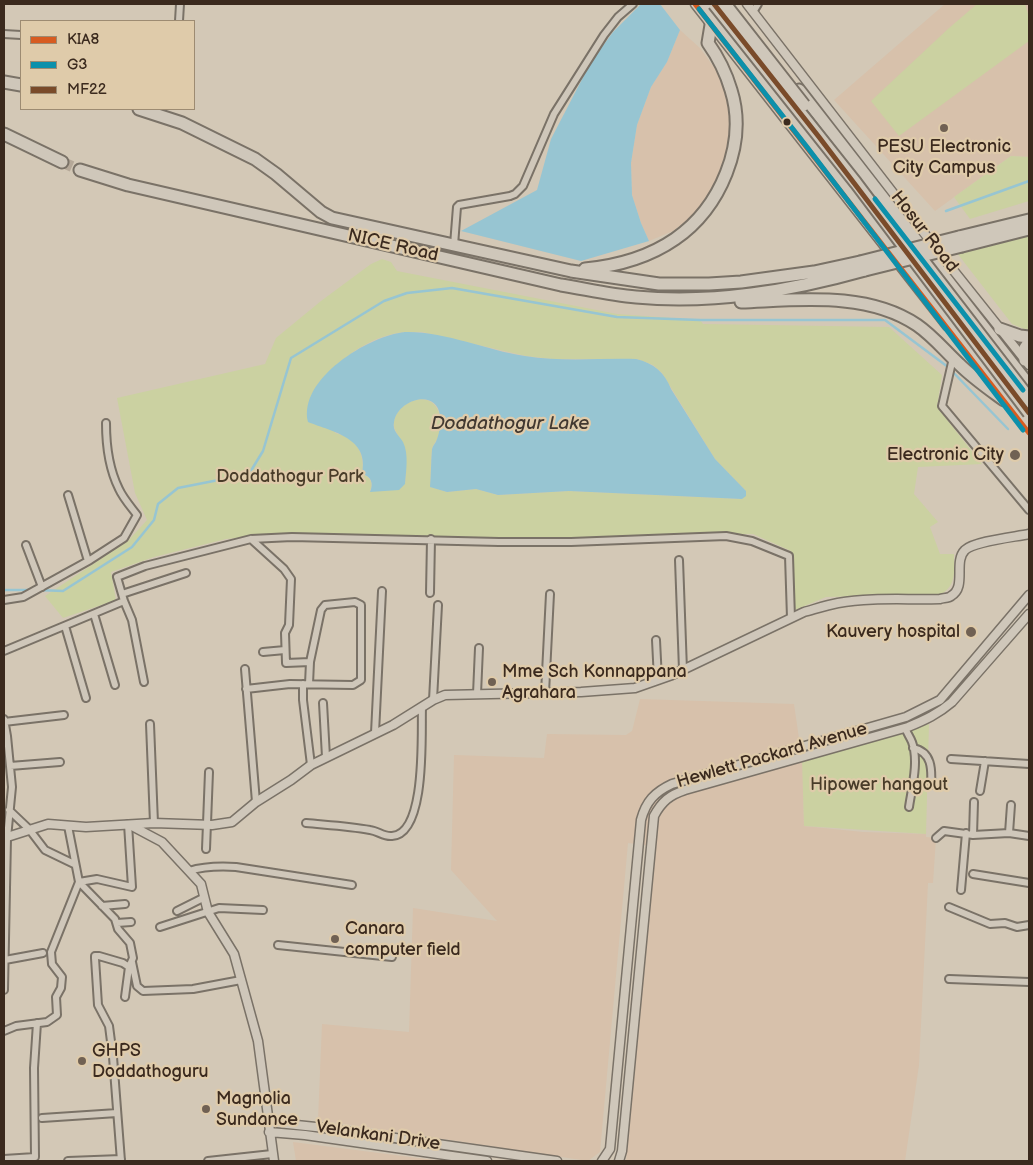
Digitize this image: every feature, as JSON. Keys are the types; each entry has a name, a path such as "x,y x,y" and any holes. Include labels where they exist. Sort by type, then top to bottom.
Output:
{"highway":[{"name":"Hosur Road","path":"705,4 808,135 1029,424"},
{"path":"725,4 1029,398"},
{"name":"Hosur Road","path":"732,4 1029,385"},
{"path":"571,271 601,268 620,263 662,247 676,239 690,227 714,198 732,154 736,116 732,92 723,67 708,42 712,14"},
{"path":"712,14 856,183 1029,413"},
{"path":"4,82 20,85"},
{"name":"NICE Road","path":"142,110 182,123 255,160 276,174 326,215 571,271 614,279 659,284 709,284 863,266"},
{"path":"4,134 62,162"},
{"name":"NICE Road","path":"80,170 128,185 561,285 636,297 709,298"},
{"path":"961,242 1029,220"},
{"path":"709,298 739,296 816,284 863,266 961,242 1029,229"},
{"path":"709,298 730,303 797,300 840,302 873,307 905,318 918,326 978,380 1004,400"},
{"path":"1000,329 1029,337"},
{"path":"1027,363 1025,348 1029,342"}],"street":[{"path":"179,20 180,4"},
{"path":"454,245 457,208 459,205 510,196 523,186 554,114 604,35 618,17 632,4"},
{"path":"694,4 712,14"},
{"name":"Hosur Road","path":"747,4 1027,363"},
{"path":"753,12 758,4"},
{"name":"Hosur Road","path":"712,14 1029,433"},
{"path":"4,34 20,35"},
{"path":"953,358 942,406 1029,510"},
{"path":"4,600 23,597 88,561 124,538 137,515 119,490 114,476 106,443 106,423"},
{"path":"68,495 88,561"},
{"path":"5,838 48,824 86,827 154,823 207,824 232,822 256,802 311,765 393,725 433,700 445,695 545,693 635,688 683,670 804,612 837,603 861,600 940,599 951,596 958,589 961,557 966,550 980,543 1029,534"},
{"path":"144,682 132,620 117,577 145,566 251,539 292,537 571,542 726,536 752,541 789,556 792,618"},
{"path":"251,539 284,569 291,579 289,625 285,633 286,662 310,662"},
{"path":"430,593 431,539"},
{"path":"26,545 42,587"},
{"path":"679,560 683,670"},
{"path":"122,594 186,573"},
{"path":"375,733 382,591"},
{"path":"545,693 550,594"},
{"name":"Hewlett Packard Avenue","path":"604,1160 610,1149 641,820 649,800 656,793 672,784 906,717 940,700 1029,594"},
{"path":"4,651 124,601"},
{"path":"246,690 290,684 306,684 353,685 360,680 360,605 356,602 325,605 321,610 310,662 306,684 303,700 311,765"},
{"path":"433,700 438,606"},
{"path":"94,614 115,685"},
{"name":"Hewlett Packard Avenue","path":"654,816 665,800 672,794 905,728 926,720 952,702 1029,614"},
{"path":"65,626 86,698"},
{"path":"656,640 658,680"},
{"path":"477,694 480,648"},
{"path":"263,652 285,650"},
{"path":"244,669 256,802"},
{"path":"323,703 326,757"},
{"path":"306,823 371,830 390,837 402,834 412,816 419,793 422,707"},
{"path":"4,990 5,838 12,787 4,720 64,715"},
{"path":"150,724 154,823"},
{"path":"905,728 912,741 913,748 914,769 909,807"},
{"path":"913,748 922,750 929,760 931,785"},
{"path":"951,759 1029,764"},
{"path":"980,792 985,761"},
{"path":"10,766 60,762"},
{"path":"206,849 209,772"},
{"path":"961,890 974,802"},
{"path":"1009,833 1010,805"},
{"path":"9,810 29,830 44,850 74,864"},
{"path":"619,1161 622,1151 654,816 644,810"},
{"path":"128,824 162,842 201,884 208,912 234,954 258,1041 273,1158 208,1161"},
{"path":"79,882 97,879 132,886 128,824"},
{"path":"68,826 79,882 115,919 118,929 130,943 132,950 125,997"},
{"path":"936,838 944,831 969,834 1009,833 1029,836"},
{"path":"189,871 199,868 236,867 352,885"},
{"path":"973,874 1029,882"},
{"path":"4,1030 16,1026 47,1022 57,1015 56,997 61,988 62,977 52,964 51,952 79,882"},
{"path":"177,911 203,898"},
{"path":"102,906 125,904"},
{"path":"160,927 219,908 263,910"},
{"path":"948,908 990,924 1006,923 1017,928 1029,925"},
{"path":"117,924 131,922"},
{"path":"278,945 392,957"},
{"path":"5,960 43,953"},
{"path":"68,1161 121,1160 108,1026 98,1005 95,958 98,956 130,964"},
{"path":"130,964 137,986 143,991 194,989 241,980"},
{"path":"949,979 1029,982"},
{"path":"4,1159 35,1157 34,1087 37,1023"},
{"path":"42,1118 117,1112"},
{"name":"Velankani Drive","path":"268,1122 325,1128 557,1161"},
{"name":"Velankani Drive","path":"269,1132 305,1135 487,1161"}],"shaded area":[{"name":"PESU Electronic City Campus","path":"945,4 1029,4 1029,157 1011,156 935,211 834,100"},
{"path":"680,30 700,48 716,70 726,89 732,116 728,156 712,193 694,215 673,231 649,241 632,195 631,163 637,125 651,87 667,62"},
{"path":"640,699 794,704 803,766 804,826 863,832 926,834 926,837 936,838 933,883 928,883 919,1065 905,1161 626,1161 654,846 628,843 600,1152 588,1161 318,1120 322,1024 409,1032 413,908 497,921 451,870 454,755 544,758 547,734 626,735 632,731"},
{"path":"293,1142 316,1145 442,1161 296,1161"}],"green space":[{"path":"977,4 1025,4 1029,17 1029,41 899,136 871,101"},
{"path":"1011,156 1029,157 1029,201 970,219 954,197"},
{"path":"1029,235 1029,331 1012,324 957,253"},
{"name":"Doddathogur Park","path":"382,259 391,262 397,271 617,314 700,320 703,324 889,327 942,375 937,407 982,464 918,467 914,494 938,522 930,527 940,554 954,554 954,577 950,586 941,594 826,597 795,610 791,551 753,534 534,539 347,535 258,536 226,539 154,557 111,572 116,600 63,618 45,596 128,541 147,520 135,493 117,398 265,364 276,338 321,301 371,264","holes":["405,332 422,332 526,356 552,359 637,359 653,365 662,373 715,459 745,490 742,499 569,491 498,495 476,489 447,492 431,487 432,449 439,433 440,419 435,405 422,399 408,403 397,414 394,421 395,429 403,444 405,455 405,484 370,491 371,483 362,474 362,459 358,447 348,438 335,433 326,375 343,359 372,341"]},
{"name":"Hipower hangout","path":"929,724 926,834 804,826 802,760"}],"water":[{"path":"641,4 660,4 680,30 667,62 651,87 637,125 631,163 632,195 649,241 581,261 461,231 537,190 551,139 591,62 613,32"},
{"name":"Doddathogur Lake","path":"405,332 435,334 510,353 539,358 636,359 648,363 658,369 666,378 715,459 746,491 746,496 742,499 569,491 498,495 476,489 447,492 430,487 432,449 439,434 440,416 437,407 432,402 425,400 417,400 402,407 394,422 395,430 403,442 406,452 405,484 399,490 370,492 371,480 368,476 362,474 363,462 355,444 338,433 308,422 308,406 314,390 339,362 373,342 390,335"}],"waterway":[{"path":"946,211 1029,181"},
{"path":"38,590 63,591 132,547 154,520 158,504 178,488 249,474 263,451 291,358 384,301 407,293 452,288 617,317 700,320 885,320 948,367 1008,429"},
{"path":"4,590 30,590"}],"tunnel":[{"path":"62,162 80,170"}],"transit line":[{"name":"KIA8","path":"695,4 1029,433"},
{"name":"MF22","path":"714,4 819,137 1029,413"},
{"name":"G3","path":"699,9 1023,430"},
{"name":"G3","path":"875,199 1023,390"}],"place":[{"name":"PESU Electronic City Campus","path":"944,128"},
{"name":"Electronic City","path":"1015,455"},
{"name":"Kauvery hospital","path":"971,632"},
{"name":"Mme Sch Konnappana Agrahara","path":"492,682"},
{"name":"Canara computer field","path":"335,939"},
{"name":"GHPS Doddathoguru","path":"82,1061"},
{"name":"Magnolia Sundance","path":"206,1109"}]}
